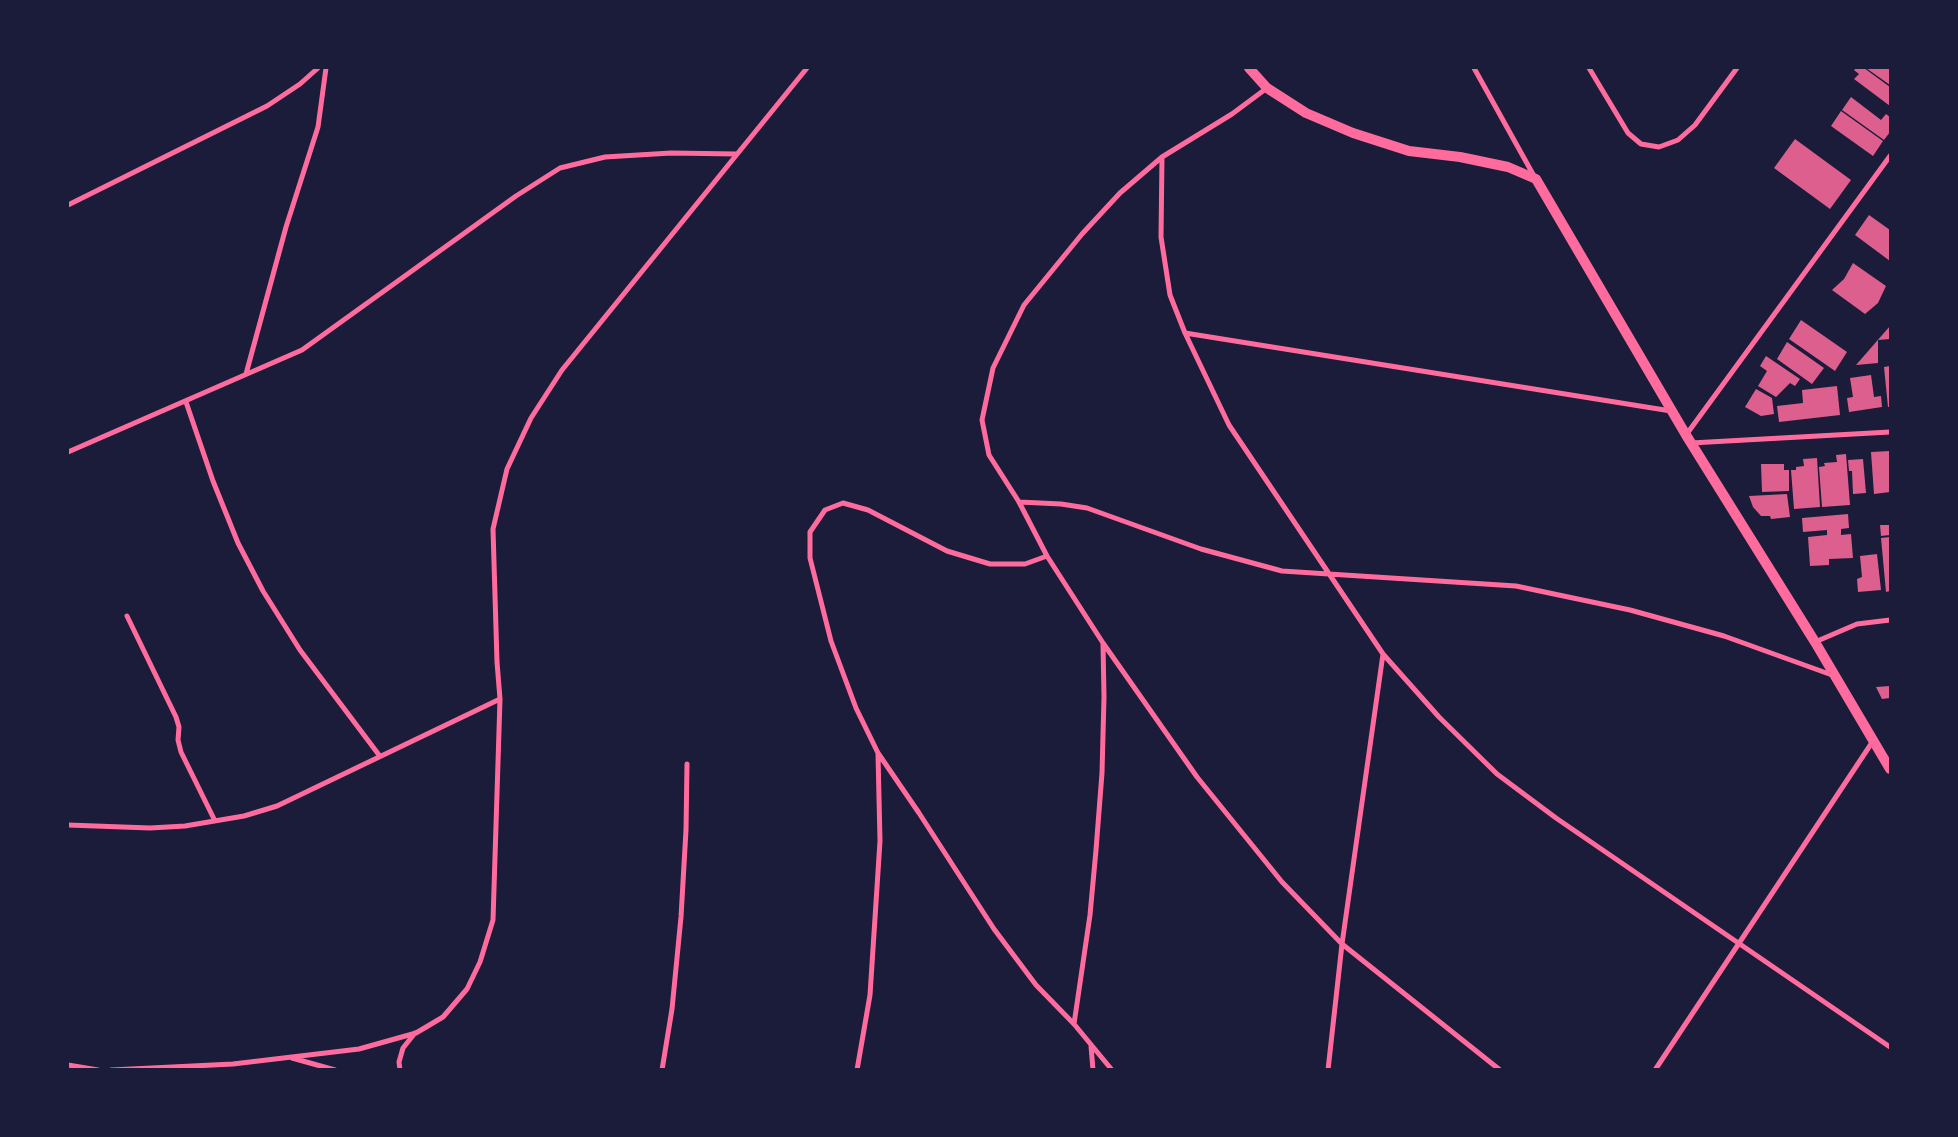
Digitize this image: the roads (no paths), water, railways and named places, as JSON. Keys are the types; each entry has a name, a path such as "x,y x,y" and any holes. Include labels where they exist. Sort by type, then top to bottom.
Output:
{"main road":[{"path":"1249,68 1267,88 1306,114 1353,133 1409,151 1460,157 1508,167 1536,178 1672,411 1815,642 1890,769"}],"street":[{"path":"68,205 268,106 300,84 318,68"},
{"path":"246,374 286,227 318,127 326,68"},
{"path":"111,1070 234,1064 359,1049 416,1033 443,1017 467,990 480,962 493,920 500,699 493,529 507,469 531,418 562,370 807,68"},
{"path":"1474,68 1536,178"},
{"path":"1589,68 1628,133 1642,144 1659,147 1678,140 1695,124 1737,68"},
{"path":"1267,88 1232,114 1162,157 1120,192 1082,234 1024,305 993,368 982,420 989,455 1019,502 1048,556 1103,643 1197,777 1282,882 1342,944 1500,1070"},
{"path":"68,452 302,350 508,202 560,168 605,157 672,153 737,154"},
{"path":"1689,439 1890,156"},
{"path":"1162,157 1161,237 1170,295 1185,333 1229,425 1383,654 1439,717 1497,774 1556,818 1890,1047"},
{"path":"1185,333 1672,411"},
{"path":"186,402 213,481 238,544 263,591 300,650 379,755"},
{"path":"1689,439 1890,432"},
{"path":"1019,502 1061,504 1087,508 1201,549 1282,571 1516,586 1630,610 1724,636 1835,676"},
{"path":"1048,556 1025,564 990,564 947,550 868,510 843,503 825,510 810,532 810,558 831,641 856,708 878,752 920,813 994,929 1036,985 1074,1024 1112,1070"},
{"path":"127,616 176,717 181,752 215,821"},
{"path":"1815,642 1857,624 1890,620"},
{"path":"1074,1024 1090,915 1102,773 1103,643"},
{"path":"1328,1070 1342,944 1383,654"},
{"path":"68,825 150,828 184,826 244,816 277,806 379,755 500,699"},
{"path":"1655,1070 1874,741"},
{"path":"857,1070 870,995 880,841 878,752"},
{"path":"662,1070 672,1009 681,917 686,830 687,764"},
{"path":"400,1070 399,1062 403,1048 416,1033"},
{"path":"1091,1046 1093,1070"},
{"path":"289,1057 335,1070"},
{"path":"68,1065 98,1070"}]}
